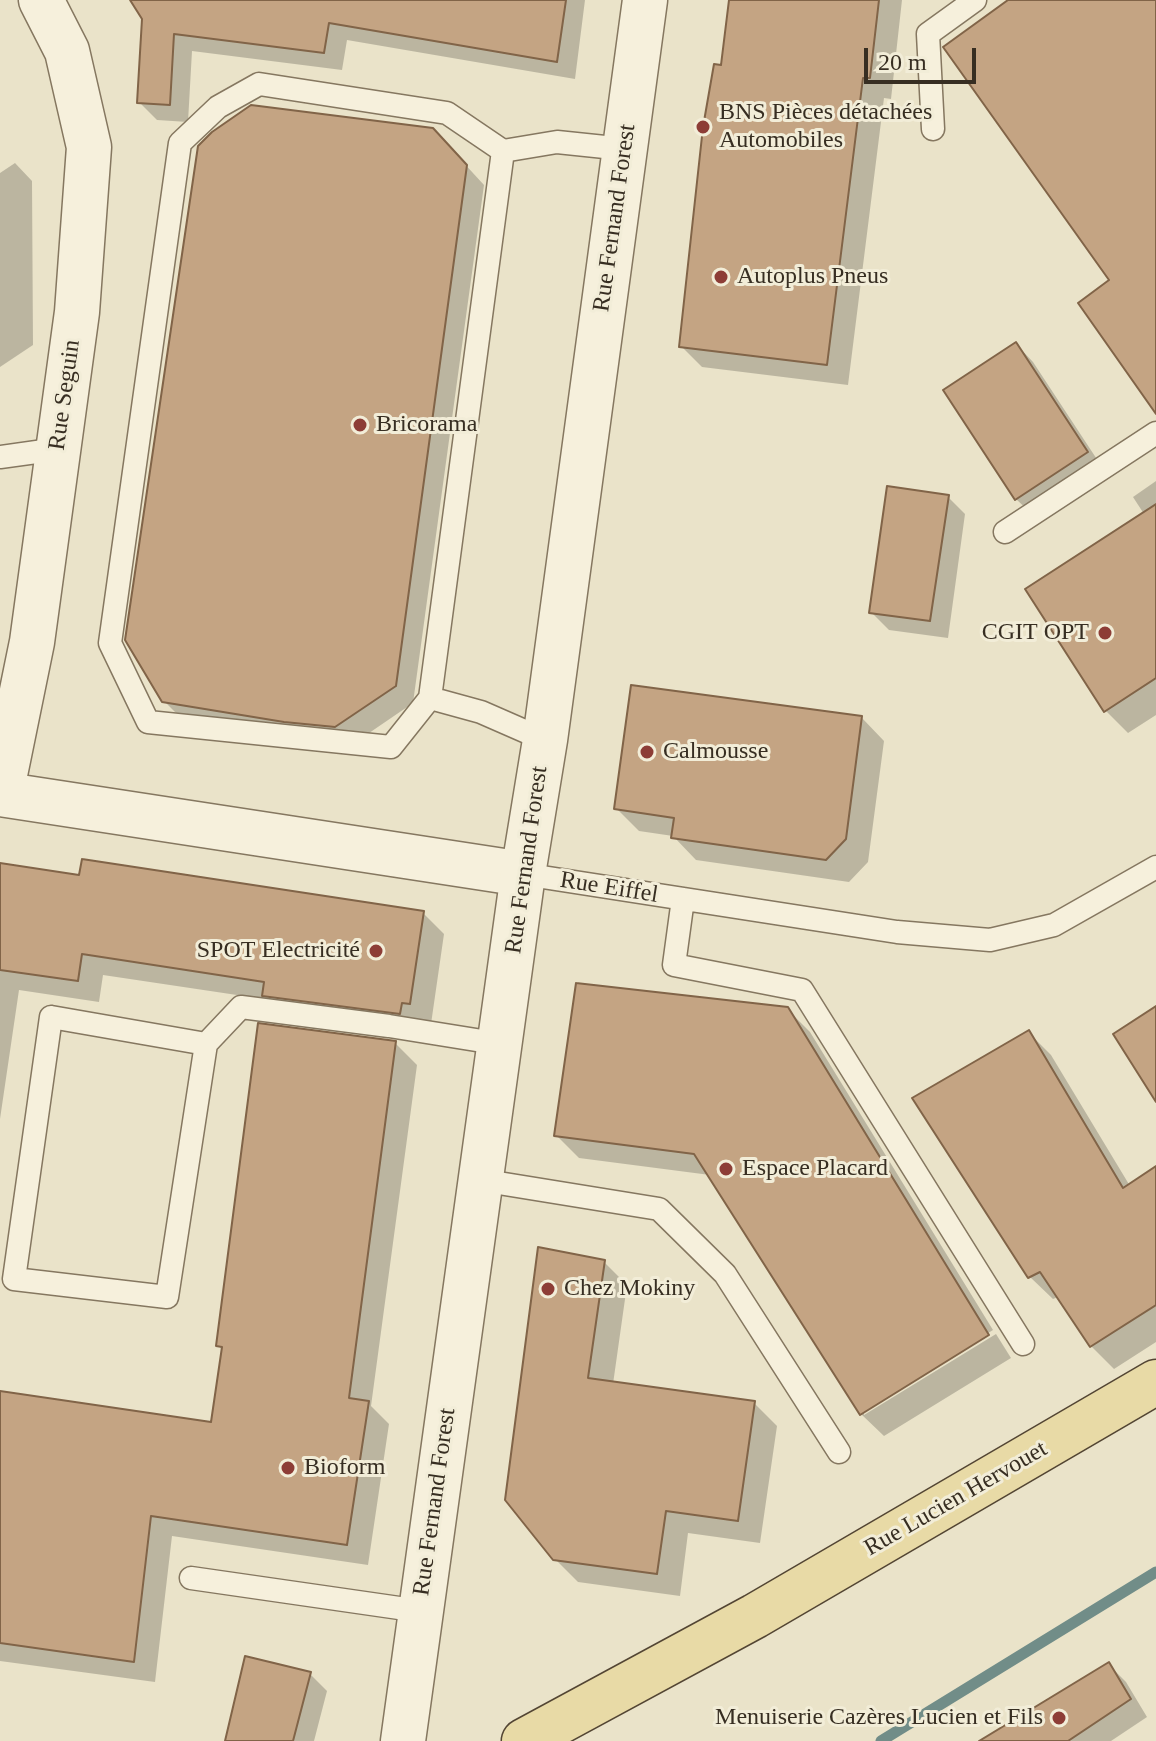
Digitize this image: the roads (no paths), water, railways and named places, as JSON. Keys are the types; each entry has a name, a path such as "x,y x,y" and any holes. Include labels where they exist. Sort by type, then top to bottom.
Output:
{"main road":[{"name":"Rue Lucien Hervouet","path":"524,1741 755,1616 1156,1382"},
{"name":"Rue Lucien Hervouet","path":"583,1741 755,1616"}],"street":[{"name":"Rue Seguin","path":"0,794 32,642 77,312 89,147 67,51 41,0"},
{"name":"Rue Fernand Forest","path":"410,1734 420,1611 523,874 545,740 645,0"},
{"name":"Rue Eiffel","path":"0,794 523,874"}],"lane":[{"path":"933,129 928,34 975,0"},
{"path":"503,151 430,698 391,747 148,722 110,643 180,143 218,107 259,84 447,113 503,151 557,142 624,149"},
{"path":"1005,532 1156,433"},
{"path":"0,457 58,449"},
{"path":"430,698 481,712 545,740"},
{"name":"Rue Eiffel","path":"523,874 897,932 990,940 1054,925 1156,867"},
{"path":"683,899 674,965 802,990 1023,1344"},
{"path":"206,1044 51,1017 14,1279 167,1297 206,1044 241,1007 501,1044"},
{"path":"480,1180 659,1209 725,1274 839,1452"},
{"path":"191,1578 420,1611"}],"waterway":[{"path":"881,1741 1156,1572"}],"place":[{"name":"BNS Pièces détachées Automobiles","path":"703,127"},
{"name":"Autoplus Pneus","path":"721,277"},
{"name":"Bricorama","path":"360,425"},
{"name":"CGIT OPT","path":"1105,633"},
{"name":"Calmousse","path":"647,752"},
{"name":"SPOT Electricité","path":"376,951"},
{"name":"Espace Placard","path":"726,1169"},
{"name":"Chez Mokiny","path":"548,1289"},
{"name":"Bioform","path":"288,1468"},
{"name":"Menuiserie Cazères Lucien et Fils","path":"1059,1718"}]}
